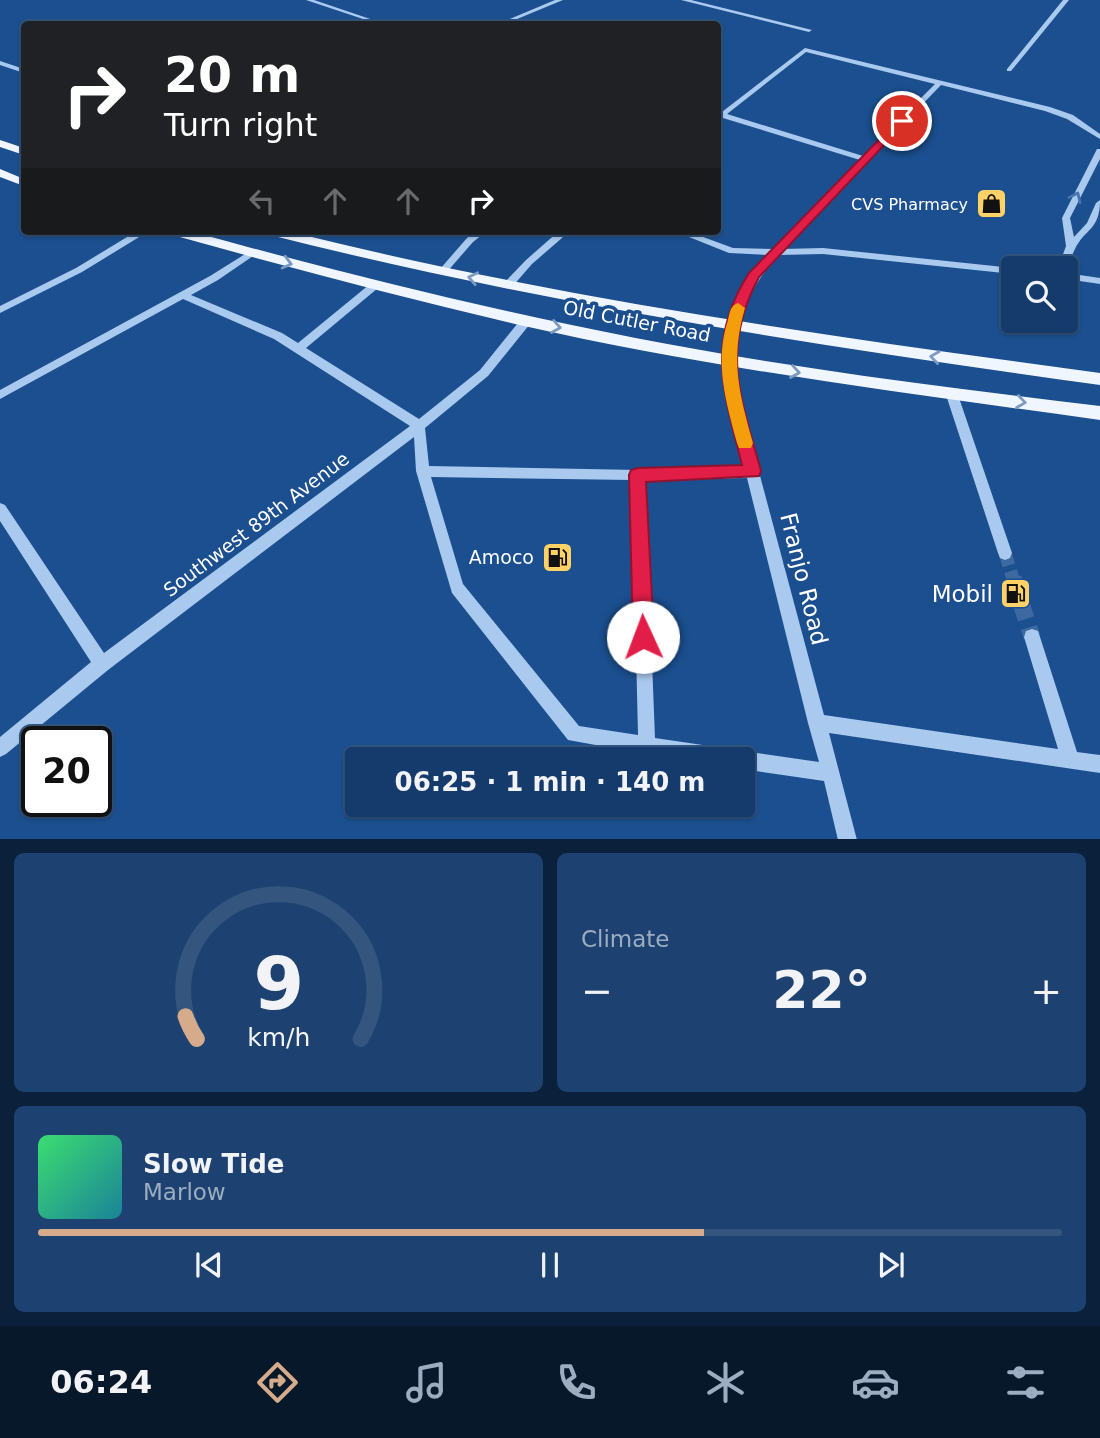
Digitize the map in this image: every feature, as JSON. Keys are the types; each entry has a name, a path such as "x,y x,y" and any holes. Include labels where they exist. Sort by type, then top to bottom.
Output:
{"main road":[{"path":"0,143 21,151"},
{"path":"3,176 21,182"},
{"name":"Old Cutler Road","path":"187,235 374,286 526,321 728,361 1100,413"},
{"name":"Old Cutler Road","path":"289,235 508,285 732,328 1100,379"}],"street":[{"path":"309,0 373,21"},
{"path":"508,21 560,0"},
{"path":"684,0 809,30"},
{"path":"1009,70 1066,0"},
{"path":"721,115 805,50 1070,117 1100,137"},
{"path":"0,63 21,70"},
{"name":"Franjo Road","path":"848,839 730,386 728,361 732,328 741,298 754,275 940,82"},
{"path":"721,116 864,159"},
{"path":"1071,246 1066,218 1100,151"},
{"path":"1067,256 1071,246 1091,224 1100,203"},
{"path":"0,310 79,270 137,235"},
{"path":"443,271 477,235"},
{"path":"508,285 529,262 560,235"},
{"path":"690,235 732,251 824,251 1001,270"},
{"path":"0,395 214,278 250,254"},
{"path":"1078,278 1100,281"},
{"path":"298,349 374,286"},
{"path":"183,295 278,336 419,425 423,471 457,589 574,734 654,747"},
{"name":"Southwest 89th Avenue","path":"0,748 103,664 484,373 526,321"},
{"path":"951,392 1005,553"},
{"path":"423,471 638,475 753,471"},
{"path":"638,475 647,746"},
{"path":"0,509 103,664"},
{"path":"1032,637 1070,759"},
{"path":"817,723 1100,764"},
{"path":"755,762 830,774"}],"tunnel":[{"path":"1005,553 1013,579"},
{"path":"1013,578 1032,637"}],"slow traffic":[{"path":"738,308 732,328 728,361 730,386 745,443"}],"place":[{"name":"CVS Pharmacy","path":"991,204"},
{"name":"Amoco","path":"557,557"},
{"name":"Mobil","path":"1016,594"}],"route":[{"path":"643,637 638,475 753,471 730,386 728,361 732,328 741,298 754,275 902,121"}]}
